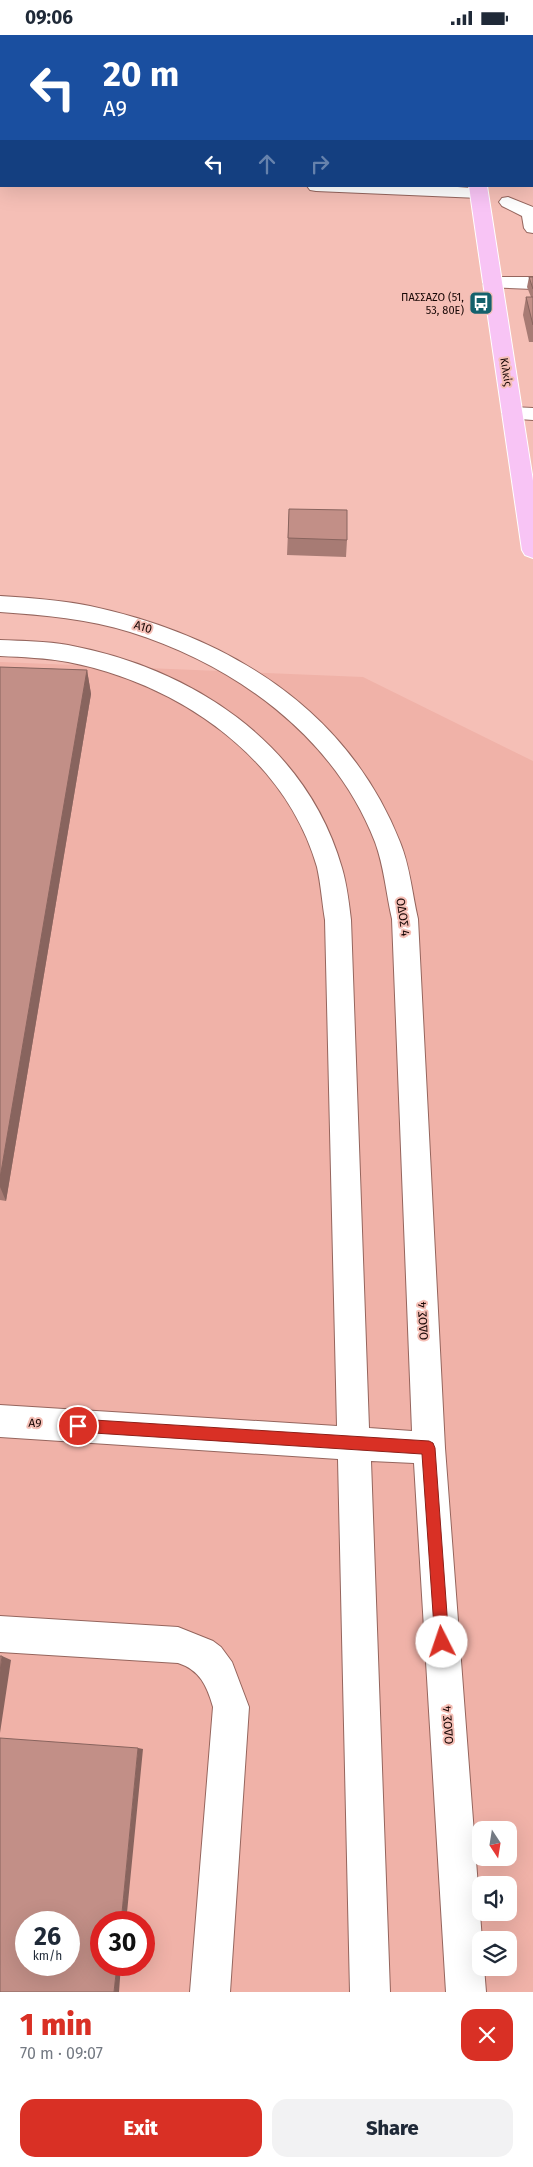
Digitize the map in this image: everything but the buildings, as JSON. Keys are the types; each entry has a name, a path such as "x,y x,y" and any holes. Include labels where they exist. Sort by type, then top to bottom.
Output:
{"main road":[{"name":"Κιλκίς","path":"478,190 533,550"}],"street":[{"path":"356,187 478,190"},
{"path":"508,202 531,213 531,235"},
{"path":"492,283 533,283"},
{"path":"512,413 533,414"},
{"name":"Α10","path":"0,604 85,612 153,629 216,656 273,692"},
{"path":"0,648 66,653 125,668 181,691 230,723 272,762 306,809 328,862 338,920 370,1992"},
{"name":"ΟΔΟΣ 4","path":"273,692 322,737 362,790 390,851 405,919 429,1448 466,1992"},
{"name":"Α9","path":"0,1421 429,1448"},
{"path":"0,1634 178,1645 196,1650 209,1660 222,1679 231,1707 210,1992"}],"shaded area":[{"path":"0,662 363,677 533,761 533,1992 0,1992"}],"place":[{"name":"ΠΑΣΣΑΖΟ (51, 53, 80Ε)","path":"481,303"}],"route":[{"path":"78,1426 429,1448 442,1642"}]}
